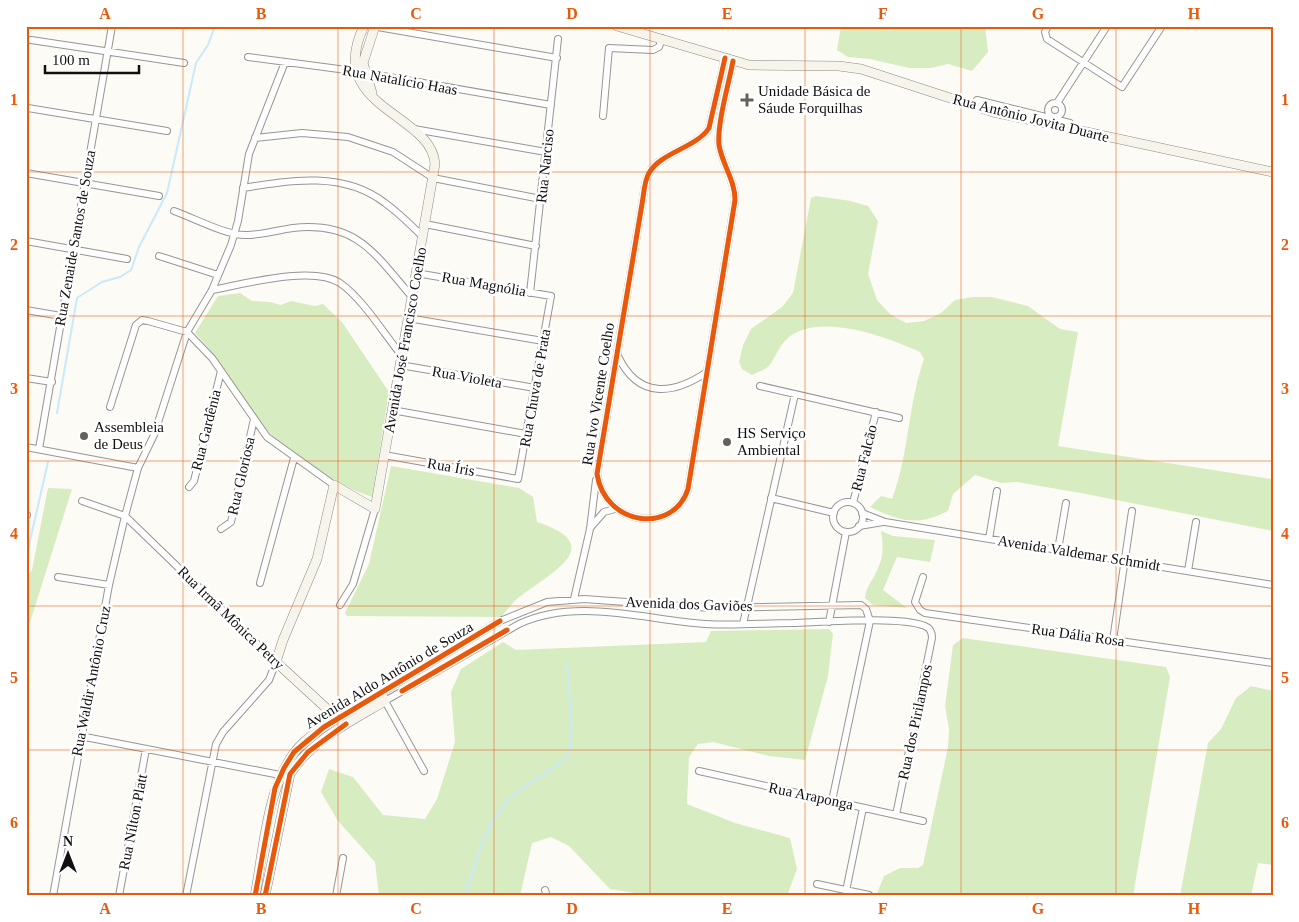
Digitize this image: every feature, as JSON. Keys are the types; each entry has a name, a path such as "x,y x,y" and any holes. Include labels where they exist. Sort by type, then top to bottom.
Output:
{"street":[{"name":"Rua Zenaide Santos de Souza","path":"39,449 112,26"},
{"path":"356,72 356,54 364,26"},
{"path":"373,26 556,58"},
{"name":"Avenida José Francisco Coelho","path":"373,26 364,59 366,74 373,95"},
{"name":"Rua Antônio Jovita Duarte","path":"617,26 639,29 729,60 770,66 851,67 972,106 1273,172"},
{"path":"1048,26 1045,35 1049,41 1122,87 1162,26"},
{"path":"1052,118 1048,111 1049,106 1057,103 1107,26"},
{"path":"603,116 609,48 653,50 659,47 662,38"},
{"name":"Rua Narciso","path":"530,293 558,39"},
{"path":"31,40 184,63"},
{"name":"Rua Natalício Haas","path":"248,57 356,72 551,105"},
{"path":"718,138 705,134 710,124 729,60"},
{"path":"590,529 604,512 615,509 636,518 654,518 670,512 682,502 690,478 735,200 733,185 721,155 718,138 729,60"},
{"name":"Rua Waldir Antônio Cruz","path":"53,896 80,736 109,585 138,468 150,443 187,332 212,290 235,233 249,154 285,62"},
{"name":"Avenida José Francisco Coelho","path":"340,605 353,584 375,509 435,161 432,152 410,128 390,113 362,84 356,72"},
{"path":"972,106 977,100 1070,123 1075,130"},
{"path":"1052,118 1059,116 1062,111 1057,103"},
{"path":"28,108 167,130"},
{"path":"410,128 546,152"},
{"path":"255,138 302,132 348,138 393,152 433,178 541,199"},
{"name":"Rua Ivo Vicente Coelho","path":"574,599 590,529 597,474 648,173 672,154 705,134"},
{"path":"26,173 85,185 159,196"},
{"path":"243,188 298,179 347,186 370,194 385,202 423,237"},
{"path":"174,210 235,233 246,235 314,227 330,229 350,235 372,251 412,297"},
{"path":"425,224 536,246"},
{"path":"26,241 127,259"},
{"path":"159,256 218,275"},
{"name":"Rua Magnólia","path":"416,273 551,296"},
{"path":"212,290 302,275 328,278 340,283 355,297 401,361"},
{"name":"Rua Chuva de Prata","path":"518,479 551,296"},
{"path":"26,310 61,316"},
{"path":"408,318 543,341"},
{"path":"110,407 136,325 142,320 148,320 187,332 203,347 267,437 334,485 375,509"},
{"path":"617,355 630,375 655,389 678,388 707,372"},
{"name":"Rua Violeta","path":"401,361 534,388"},
{"name":"Rua Gardênia","path":"189,487 194,481 221,371"},
{"path":"26,378 52,382"},
{"path":"760,386 899,418"},
{"path":"743,624 795,394"},
{"path":"392,410 526,434"},
{"name":"Rua Falcão","path":"853,503 876,412"},
{"name":"Rua Gloriosa","path":"221,529 230,522 254,420"},
{"path":"26,447 138,468"},
{"name":"Rua Íris","path":"384,455 518,479"},
{"path":"260,582 294,458"},
{"name":"Rua Ivo Vicente Coelho","path":"597,474 604,497 615,509"},
{"path":"186,896 212,761 219,738 269,680 295,610 317,559 334,485"},
{"path":"989,539 997,491"},
{"path":"771,498 834,512"},
{"path":"82,501 125,516"},
{"path":"834,512 844,503 853,503 862,513 884,522"},
{"path":"1058,550 1066,503"},
{"path":"1113,640 1123,560 1132,511"},
{"path":"834,512 837,527 846,532"},
{"path":"859,526 862,513"},
{"name":"Rua Irmã Mônica Petry","path":"125,516 276,662 338,719"},
{"path":"846,532 859,526 884,522"},
{"name":"Avenida Valdemar Schmidt","path":"884,522 1273,585"},
{"path":"1188,571 1196,522"},
{"path":"829,622 846,532"},
{"path":"58,577 109,585"},
{"name":"Rua Dália Rosa","path":"923,577 915,602 920,610 925,613 1273,663"},
{"name":"Avenida dos Gaviões","path":"500,621 532,607 574,599 711,608 864,606 870,621"},
{"path":"640,616 646,608 642,603"},
{"path":"532,607 532,612 537,616"},
{"name":"Avenida dos Gaviões","path":"507,630 537,616 568,611 640,616 708,624 870,621 927,626 930,630"},
{"name":"Avenida Aldo Antônio de Souza","path":"265,896 290,774 301,759 328,736 383,697 500,621"},
{"path":"832,801 870,621"},
{"name":"Avenida Aldo Antônio de Souza","path":"255,896 275,788 280,775 302,744 338,719 383,697 507,630"},
{"name":"Rua dos Pirilampos","path":"896,815 932,638 930,630"},
{"path":"383,697 424,770"},
{"path":"80,736 280,775"},
{"name":"Rua Nílton Platt","path":"119,896 146,748"},
{"name":"Rua Araponga","path":"699,771 923,821"},
{"path":"845,893 863,808"},
{"path":"336,896 343,858"},
{"path":"817,884 845,893 869,895"}],"green space":[{"path":"841,26 985,26 988,52 972,71 948,64 931,68 909,68 870,59 848,57 837,50"},
{"path":"816,196 851,201 868,206 878,221 868,274 877,300 890,314 906,323 924,321 941,313 955,300 973,297 992,297 1028,306 1060,329 1078,332 1058,446 1271,479 1273,531 1086,494 1017,482 1001,483 975,475 953,494 948,511 937,516 918,520 900,519 870,507 881,496 892,499 898,482 915,394 924,359 920,352 873,334 836,327 818,327 802,330 789,337 769,366 752,375 742,369 739,362 743,345 751,329 782,307 793,293 811,198"},
{"path":"240,293 252,301 281,305 291,301 315,306 323,304 342,322 389,392 372,497 330,478 300,459 275,439 195,333 218,296"},
{"path":"391,466 519,488 533,497 537,522 558,531 569,540 571,549 567,558 559,568 516,599 501,617 347,616 345,613 369,564"},
{"path":"48,488 72,489 26,635 26,578 32,570"},
{"path":"881,531 893,536 935,540 930,562 897,557 883,590 907,608 873,605 865,598 881,559 883,545"},
{"path":"829,629 833,634 828,676 805,760 769,756 713,742 698,744 689,757 687,804 735,823 790,838 797,869 787,896 643,896 641,894 610,889 569,846 551,837 532,843 520,896 379,896 375,862 338,821 321,792 329,769 353,777 383,815 425,819 437,799 455,742 451,692 461,669 503,642 516,650 706,642 711,631"},
{"path":"963,638 1166,667 1170,677 1133,896 876,896 884,876 900,868 918,868 923,865 948,747 949,729 945,706 953,645"},
{"path":"1251,686 1273,691 1273,865 1258,863 1251,896 1180,896 1208,743 1221,729 1236,698"}],"waterway":[{"path":"57,413 77,298 102,282 120,277 131,270 139,247 167,193 196,63 208,45 215,26"},
{"path":"26,558 48,462"},
{"path":"465,896 483,841 496,815 515,794 567,757 571,737 567,662"}],"cycle path":[{"path":"725,58 709,128 696,141 654,166 647,176 645,184 597,474 603,491 612,505 625,514 640,518 655,518 669,513 680,504 688,489 735,200 733,186 719,145 721,115 733,61"},
{"path":"255,896 275,788 294,752 324,727 500,621"},
{"path":"402,691 507,630"},
{"path":"265,896 290,774 308,752 346,724"}],"place":[{"name":"Unidade Básica de Sáude Forquilhas","path":"747,100"},
{"name":"Assembleia de Deus","path":"84,436"},
{"name":"HS Serviço Ambiental","path":"727,442"}]}
